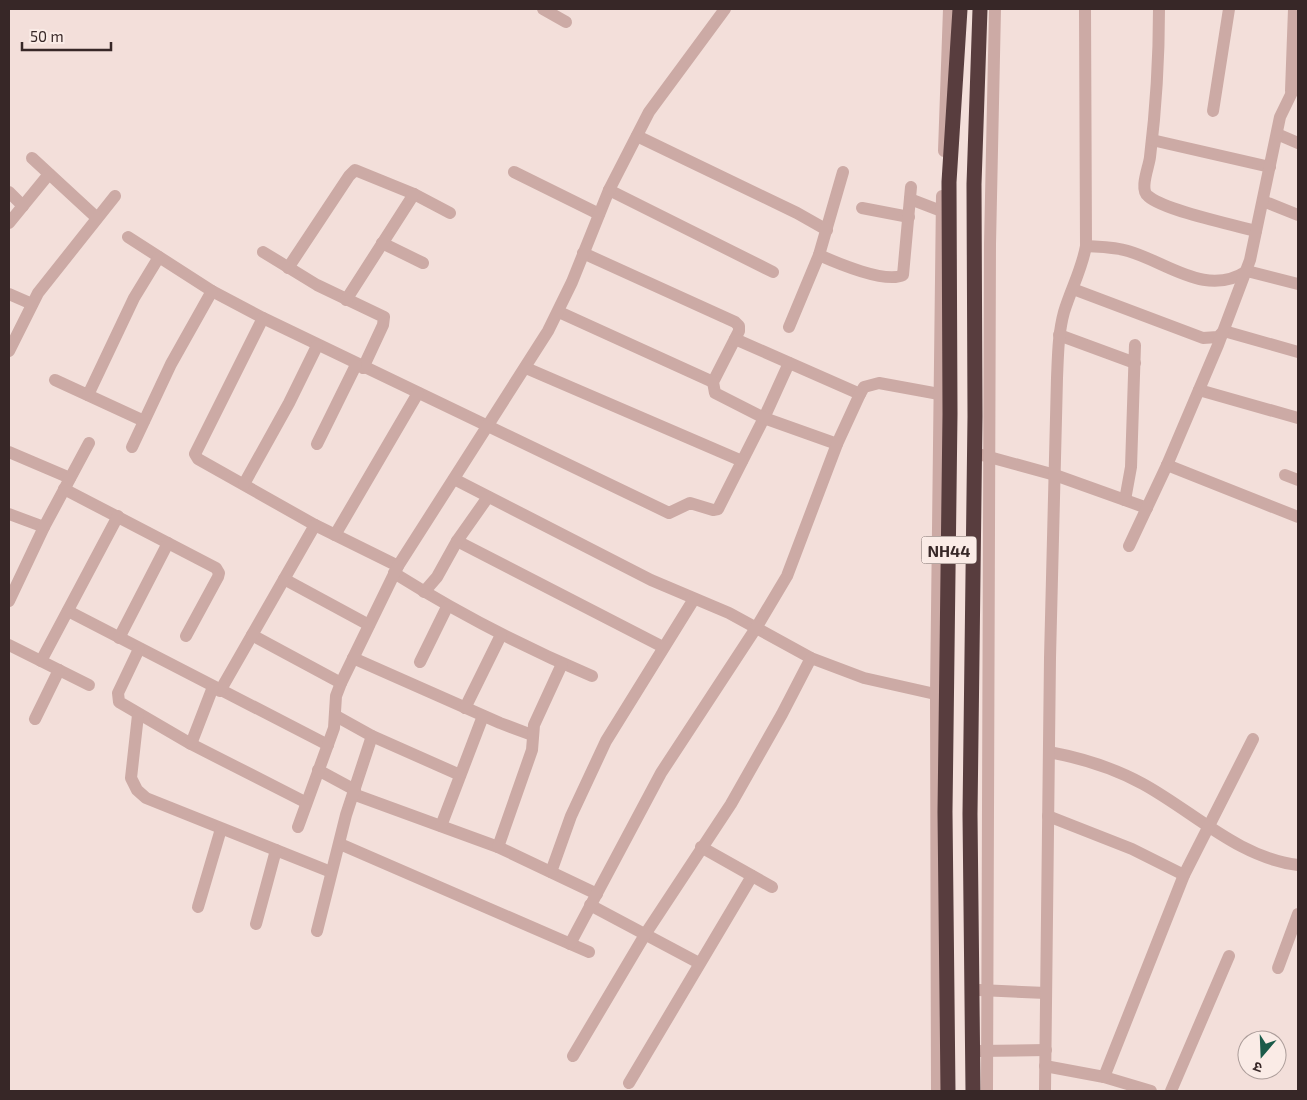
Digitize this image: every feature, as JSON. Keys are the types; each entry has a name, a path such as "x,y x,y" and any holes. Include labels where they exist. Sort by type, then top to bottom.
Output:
{"highway":[{"name":"NH44","path":"948,1091 941,696 946,396 946,212 960,9"},
{"name":"NH44","path":"973,1091 979,1051 979,990 970,814 974,453 974,184 980,9"}],"street":[{"path":"542,9 566,22"},
{"path":"298,827 328,745 336,716 336,696 396,570 526,368 559,312 609,190 649,112 725,9"},
{"path":"819,256 863,272 898,278 903,275 905,270 911,193 946,212 949,9"},
{"path":"995,9 979,990 1046,993"},
{"path":"1045,1091 1049,752 1059,335 1064,312 1083,263 1086,246 1085,9"},
{"path":"1159,9 1152,140 1144,187 1149,198 1207,218 1256,231"},
{"path":"1213,111 1229,9"},
{"path":"1290,96 1294,9"},
{"path":"1129,546 1167,465 1199,390 1224,331 1246,271 1280,117 1298,80"},
{"path":"1277,134 1298,143"},
{"path":"637,136 798,213 827,230"},
{"path":"1152,140 1270,167"},
{"path":"32,158 97,218"},
{"path":"288,268 352,171 360,170 414,194 450,213"},
{"path":"514,172 599,214"},
{"path":"789,327 819,256 842,172"},
{"path":"9,223 50,174"},
{"path":"609,190 773,272"},
{"path":"9,192 23,206"},
{"path":"346,300 414,194"},
{"path":"9,351 32,304 114,196"},
{"path":"1262,201 1298,215"},
{"path":"862,208 909,217"},
{"path":"128,237 212,291 317,346 669,513 690,503 713,510 718,509 764,418 789,363"},
{"path":"382,243 423,263"},
{"path":"1086,246 1129,251 1207,282 1238,276 1246,271 1298,284"},
{"path":"263,252 346,300 380,314 385,320 317,444"},
{"path":"583,253 735,322 739,331 713,382 715,393 764,418 837,444"},
{"path":"88,395 134,298 159,257"},
{"path":"1073,289 1203,338 1218,337 1224,331"},
{"path":"132,447 175,357 212,291"},
{"path":"9,294 32,304"},
{"path":"559,312 713,382"},
{"path":"263,318 195,454 198,459 396,570 424,592 448,607 501,635 592,676"},
{"path":"1224,331 1298,352"},
{"path":"1059,335 1135,363"},
{"path":"735,339 860,394"},
{"path":"1125,500 1131,466 1136,345"},
{"path":"244,484 289,403 317,346"},
{"path":"526,368 742,461"},
{"path":"55,380 144,421"},
{"path":"570,944 661,773 756,628 787,576 837,444 864,387 879,383 946,396"},
{"path":"1199,390 1298,418"},
{"path":"335,535 418,394"},
{"path":"9,601 13,579 44,527 89,443"},
{"path":"9,452 67,483 118,516 216,568 219,573 186,636"},
{"path":"974,453 1055,475 1147,508"},
{"path":"1167,465 1298,517"},
{"path":"1285,475 1298,480"},
{"path":"454,479 651,580 729,613 811,658 864,678 941,696 937,1091"},
{"path":"424,592 437,577 457,541 488,497"},
{"path":"9,514 44,527"},
{"path":"41,661 118,516"},
{"path":"191,744 217,689 252,635 315,525"},
{"path":"457,541 663,647"},
{"path":"119,638 168,543"},
{"path":"284,579 369,625"},
{"path":"551,872 571,816 606,741 694,599"},
{"path":"420,662 448,607"},
{"path":"68,611 328,745"},
{"path":"252,635 341,684"},
{"path":"465,708 501,635"},
{"path":"9,645 89,685"},
{"path":"139,648 118,693 119,702 138,715 191,744 306,802"},
{"path":"353,658 483,716 532,735"},
{"path":"573,1056 646,933 731,804 756,762 811,658"},
{"path":"498,847 532,750 534,725 562,664"},
{"path":"35,719 58,670"},
{"path":"138,715 132,778 137,790 159,804 331,872"},
{"path":"336,716 372,736 460,775"},
{"path":"441,826 483,716"},
{"path":"317,931 346,815 372,736"},
{"path":"1104,1077 1184,875 1253,739"},
{"path":"1049,752 1080,758 1142,783 1225,838 1261,857 1298,866"},
{"path":"318,770 354,792 498,847 551,872 646,933 699,963"},
{"path":"1048,816 1132,849 1184,875"},
{"path":"198,907 221,829"},
{"path":"340,844 589,952"},
{"path":"701,847 772,887"},
{"path":"256,924 276,850"},
{"path":"629,1083 752,876"},
{"path":"1278,968 1298,914"},
{"path":"1171,1091 1229,956"},
{"path":"987,1091 979,1051 1046,1050"},
{"path":"1045,1066 1104,1077 1151,1091"}]}
